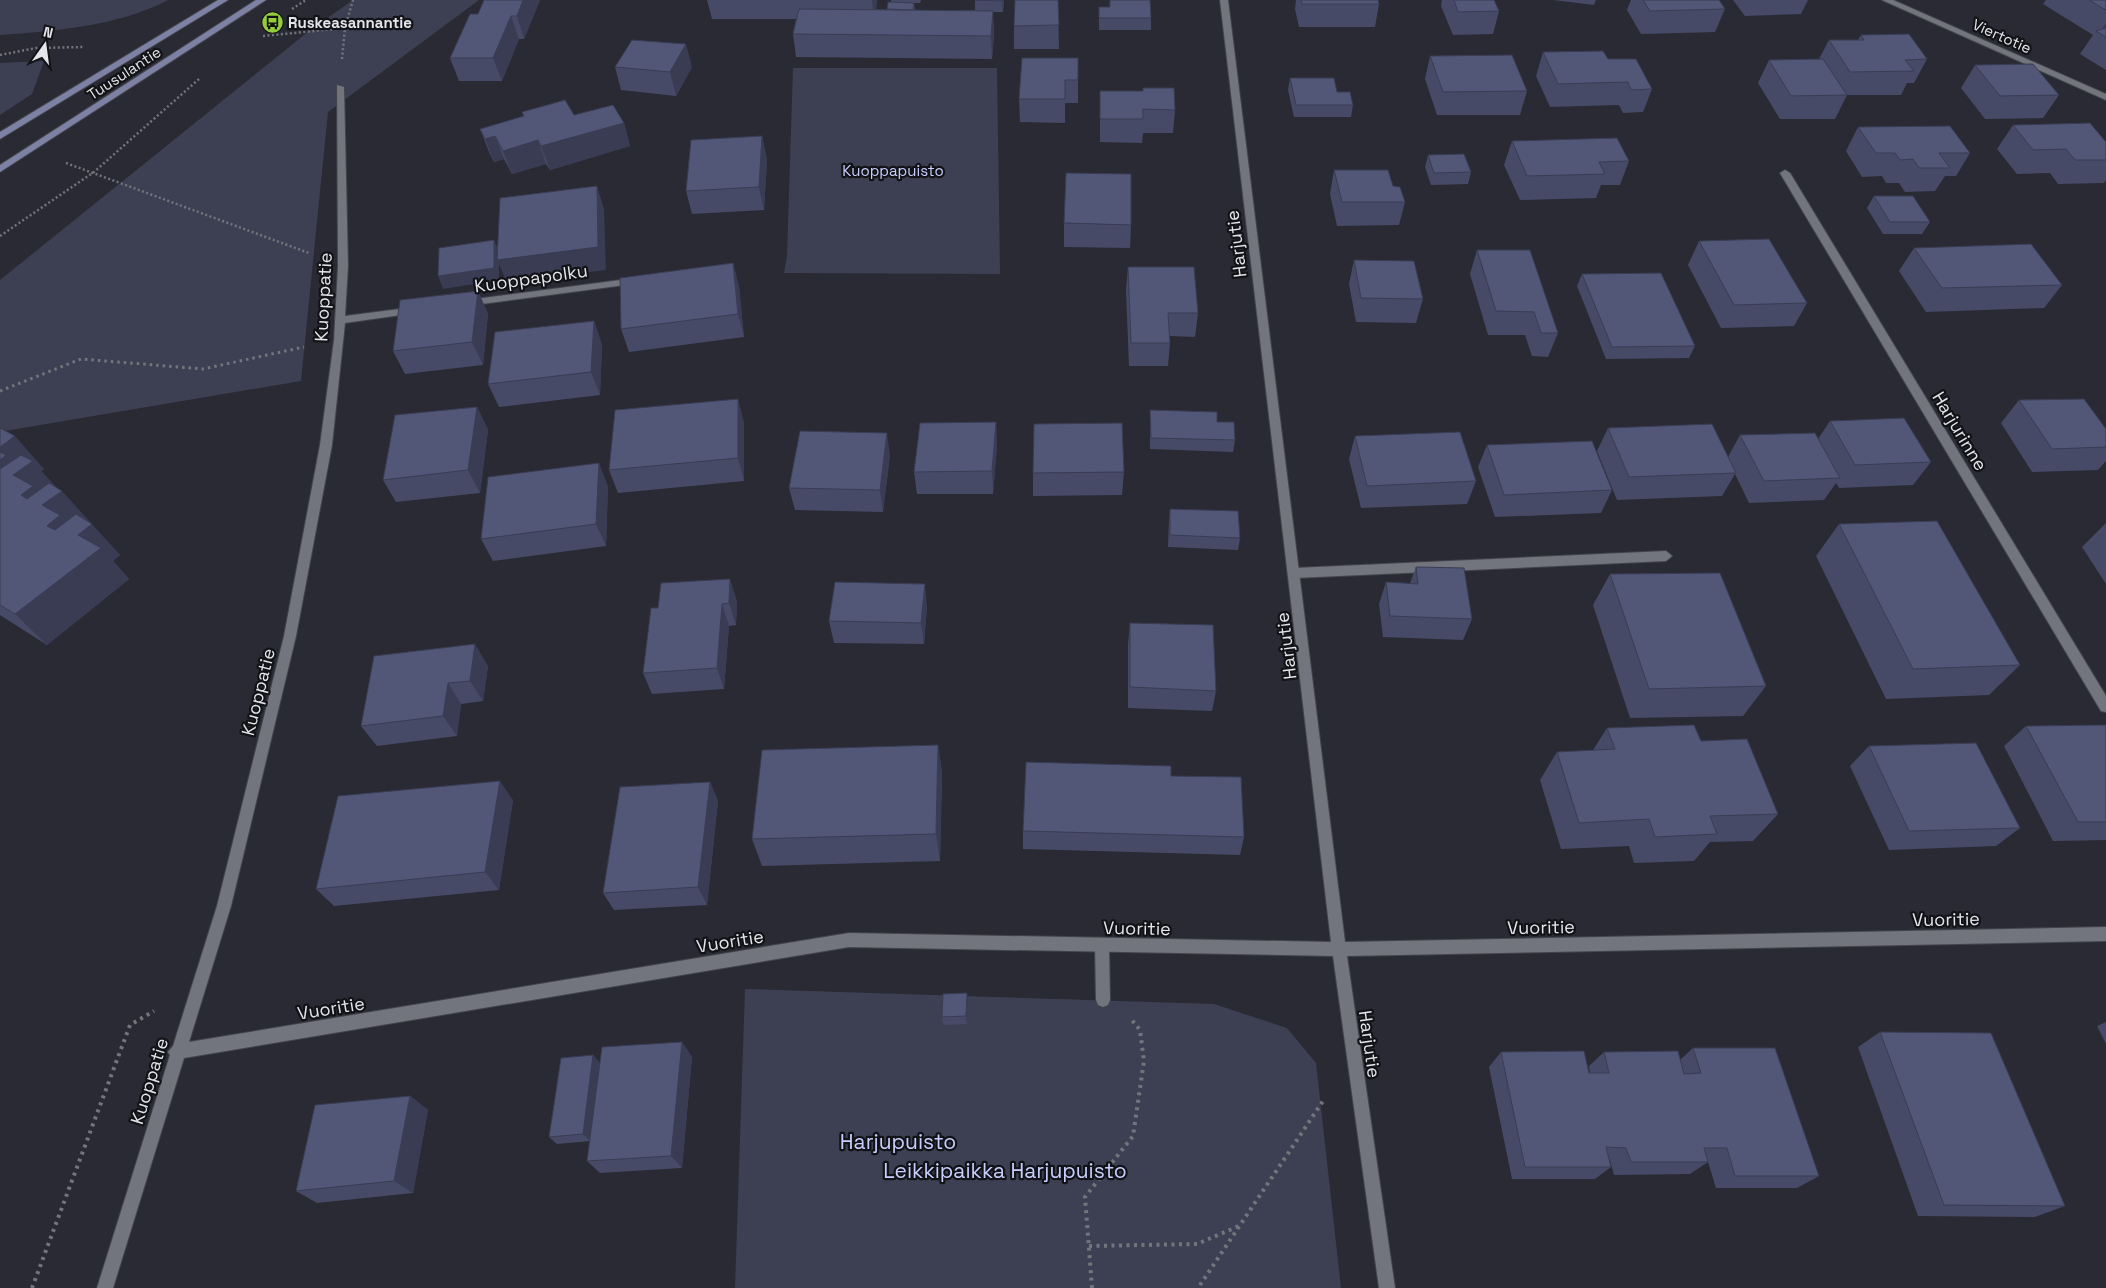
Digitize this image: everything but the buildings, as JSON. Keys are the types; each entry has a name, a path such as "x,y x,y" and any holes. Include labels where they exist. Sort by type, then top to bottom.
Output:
{"main road":[{"name":"Tuusulantie","path":"0,136 224,0"},
{"name":"Tuusulantie","path":"0,169 262,0"}],"street":[{"name":"Harjutie","path":"1224,0 1295,573 1339,949 1387,1288"},
{"name":"Viertotie","path":"1886,0 2106,97"},
{"name":"Kuoppatie","path":"105,1288 176,1052 224,906 290,636 326,445 341,320 343,266 340,87"},
{"name":"Harjurinne","path":"1785,173 2106,707"},
{"name":"Kuoppapolku","path":"454,305 648,279"},
{"path":"341,320 424,309"},
{"path":"1295,573 1666,556"},
{"name":"Vuoritie","path":"176,1052 849,940 1339,949 2106,934"},
{"path":"1102,946 1103,1000"}],"path":[{"path":"286,13 306,0"},
{"path":"340,87 345,28 353,0"},
{"path":"261,36 267,37 345,28"},
{"path":"0,55 36,48 87,47"},
{"path":"0,236 94,172 202,77"},
{"path":"61,161 343,266"},
{"path":"0,391 81,359 203,369 339,340"},
{"path":"32,1288 130,1026 198,986"},
{"path":"1092,1288 1085,1197 1133,1136 1144,1061 1140,1030 1131,1019 1103,1000"},
{"path":"1200,1285 1320,1105 1355,1060"},
{"path":"1089,1246 1197,1244 1240,1225"}],"green space":[{"path":"0,0 168,0 129,16 86,26 0,35"},
{"path":"353,0 479,0 328,112 301,381 5,431 0,435 0,280 309,31"},
{"path":"44,61 32,94 0,115 0,63"},
{"name":"Kuoppapuisto","path":"793,68 997,68 1000,274 784,273 787,256"},
{"name":"Harjupuisto","path":"745,989 1214,1004 1287,1028 1316,1063 1341,1288 735,1288"}],"place":[{"name":"Ruskeasannantie","path":"272,22"}],"park label":[{"name":"Leikkipaikka Harjupuisto","path":"1005,1170"}]}
